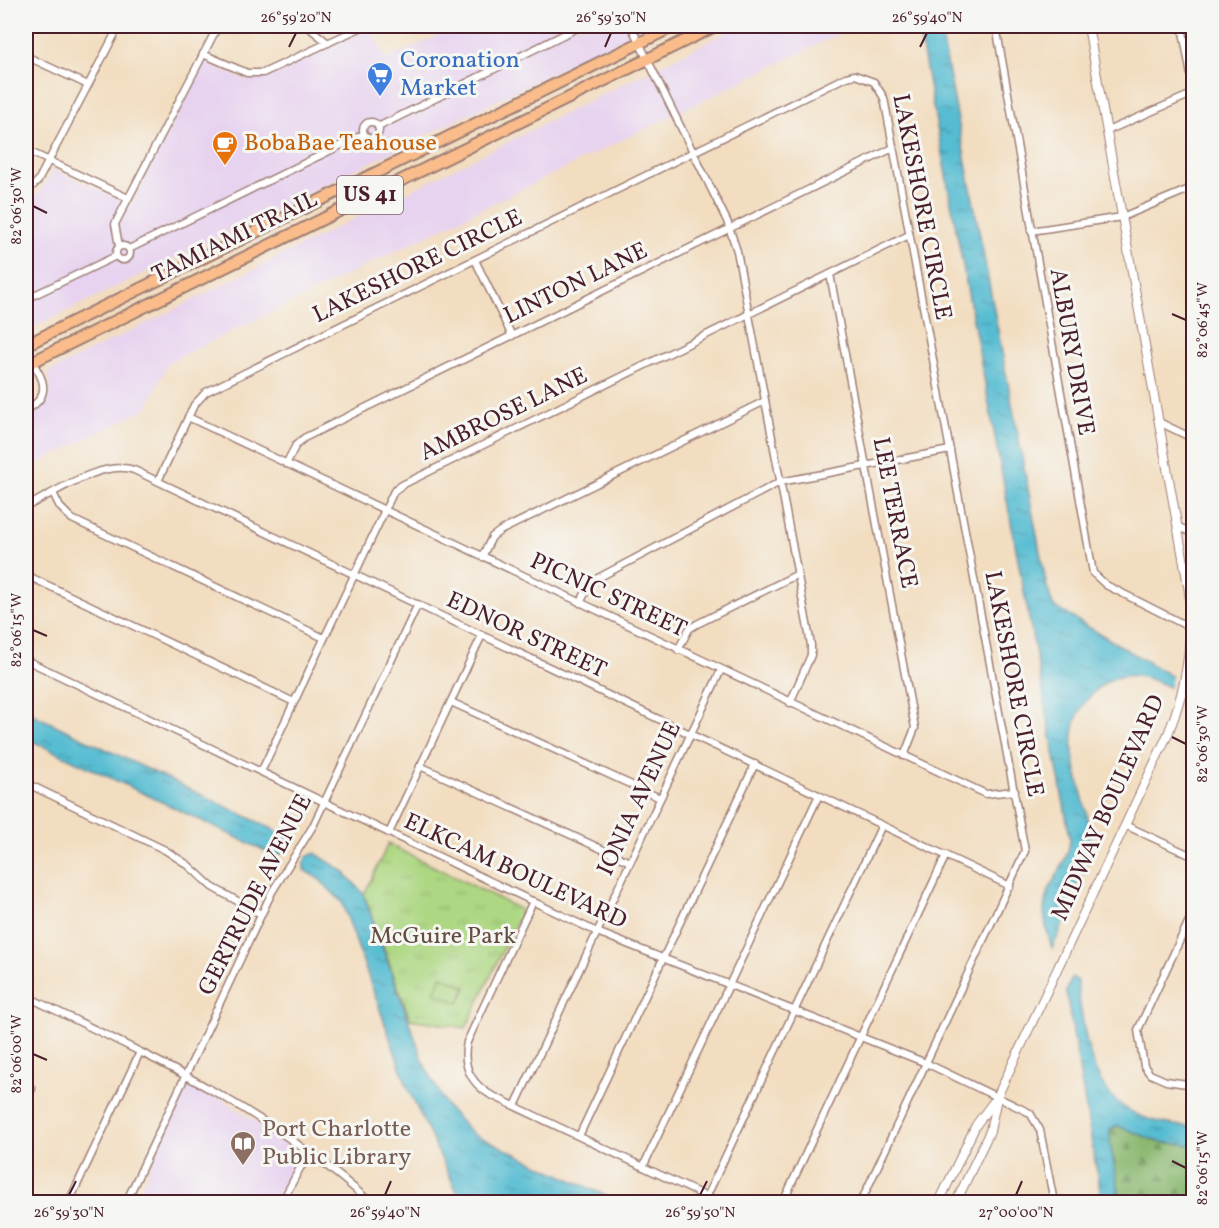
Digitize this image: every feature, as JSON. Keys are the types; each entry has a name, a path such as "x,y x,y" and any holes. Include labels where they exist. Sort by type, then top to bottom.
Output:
{"main road":[{"name":"TAMIAMI TRAIL","path":"26,345 674,26"},
{"name":"TAMIAMI TRAIL","path":"28,360 715,26"},
{"path":"344,208 364,178"},
{"path":"313,223 327,208 333,193"}],"street":[{"path":"26,192 38,181 119,26"},
{"path":"119,246 126,246 129,249 129,257 125,260 116,256 116,249 119,246 115,224 218,26"},
{"path":"307,26 327,43"},
{"path":"203,54 255,74 271,70 364,26"},
{"path":"378,127 581,26"},
{"path":"632,26 730,229 749,314 811,655 790,703"},
{"name":"ALBURY DRIVE","path":"996,26 1093,573 1106,585 1191,628"},
{"name":"MIDWAY BOULEVARD","path":"939,1203 976,1125 997,1096 1168,734 1181,702 1186,676 1191,628 1189,591 1088,26"},
{"path":"1107,132 1194,92 1182,26"},
{"path":"26,56 88,85"},
{"name":"LAKESHORE CIRCLE","path":"158,481 198,398 206,392 846,77 855,75 874,82 880,89 893,148 1025,851 861,1203"},
{"path":"374,123 378,127 378,134 374,137 364,134 366,124 374,123"},
{"name":"TAMIAMI TRAIL","path":"129,249 364,134"},
{"name":"LINTON LANE","path":"286,464 296,445 304,438 893,148"},
{"path":"26,150 128,198"},
{"path":"1031,231 1122,217 1194,187"},
{"name":"AMBROSE LANE","path":"261,772 394,491 402,485 909,235"},
{"name":"TAMIAMI TRAIL","path":"26,299 116,256"},
{"path":"475,260 512,336"},
{"name":"LEE TERRACE","path":"830,274 915,728 904,756"},
{"name":"TAMIAMI TRAIL","path":"26,410 35,405 44,388 42,380 28,360"},
{"path":"482,557 492,537 500,531 765,401"},
{"name":"PICNIC STREET","path":"188,417 986,794 1014,791"},
{"path":"1159,422 1194,439"},
{"path":"580,603 590,584 598,578 780,482 950,450"},
{"name":"EDNOR STREET","path":"26,507 111,466 126,467 1010,886"},
{"path":"53,493 60,507 72,519 324,638"},
{"path":"1177,526 1194,534"},
{"path":"678,650 689,629 798,574"},
{"path":"26,575 294,702"},
{"name":"GERTRUDE AVENUE","path":"126,1203 261,914 301,847 324,802 418,604"},
{"path":"388,833 482,635"},
{"name":"ELKCAM BOULEVARD","path":"26,660 597,932 927,1063 1030,1113 1036,1120 1054,1203"},
{"name":"IONIA AVENUE","path":"515,1106 721,670"},
{"path":"451,702 660,798"},
{"path":"579,1136 754,764"},
{"path":"420,765 630,862"},
{"path":"26,783 165,850 188,865 212,887 261,914"},
{"path":"643,1167 819,795"},
{"path":"533,901 467,1042 465,1059 473,1080 482,1090 643,1167 706,1200 882,825"},
{"path":"1125,825 1194,857"},
{"path":"783,1203 946,855"},
{"path":"1194,910 1138,1030 1144,1066 1150,1074 1166,1081 1194,1085"},
{"path":"26,1007 27,997 186,1074 244,1107 312,1154 369,1202"},
{"path":"69,1203 140,1052"},
{"name":"MIDWAY BOULEVARD","path":"956,1203 990,1131 997,1096"},
{"path":"282,1203 300,1168 312,1154"}],"shaded area":[{"path":"457,26 649,26 26,331 26,201 39,193 54,169 131,205 205,61 243,79 266,78 370,28 387,60"},
{"path":"739,26 855,26 169,362 146,409 26,469 26,417 40,410 48,400 51,387 47,373"},
{"path":"192,1086 222,1099 297,1149 300,1159 276,1202 134,1202 184,1092"}],"green space":[{"name":"McGuire Park","path":"388,844 520,909 520,914 466,1028 410,1019 364,895"},
{"path":"442,976 466,987 459,1003 434,992"},
{"path":"1118,1126 1159,1142 1193,1145 1193,1202 1121,1202 1110,1143 1110,1129"}],"water":[{"path":"918,26 940,26 1046,583 1053,606 1188,686 1193,699 1155,681 1131,675 1106,682 1094,692 1080,710 1074,729 1073,748 1086,808 1090,850 1084,871 1067,905 1069,913 1052,948 1044,910 1049,890 1067,853 1070,837"},
{"path":"26,711 281,833 288,837 288,846 307,857 315,853 343,871 363,893 425,1066 447,1107 473,1134 619,1202 462,1202 408,1089 342,902 319,879 304,870 304,862 284,852 276,856 26,738"},
{"path":"1072,977 1078,981 1089,1051 1105,1088 1116,1101 1148,1119 1193,1127 1193,1145 1159,1142 1118,1126 1110,1129 1110,1143 1121,1202 1102,1202 1066,992"}],"pier":[{"path":"1173,673 1194,685 1194,702 1169,691"},
{"path":"291,844 309,853 301,865 284,855"}],"place":[{"name":"Coronation Market","path":"380,98"},
{"name":"BobaBae Teahouse","path":"225,167"},
{"name":"Port Charlotte Public Library","path":"243,1167"}]}
